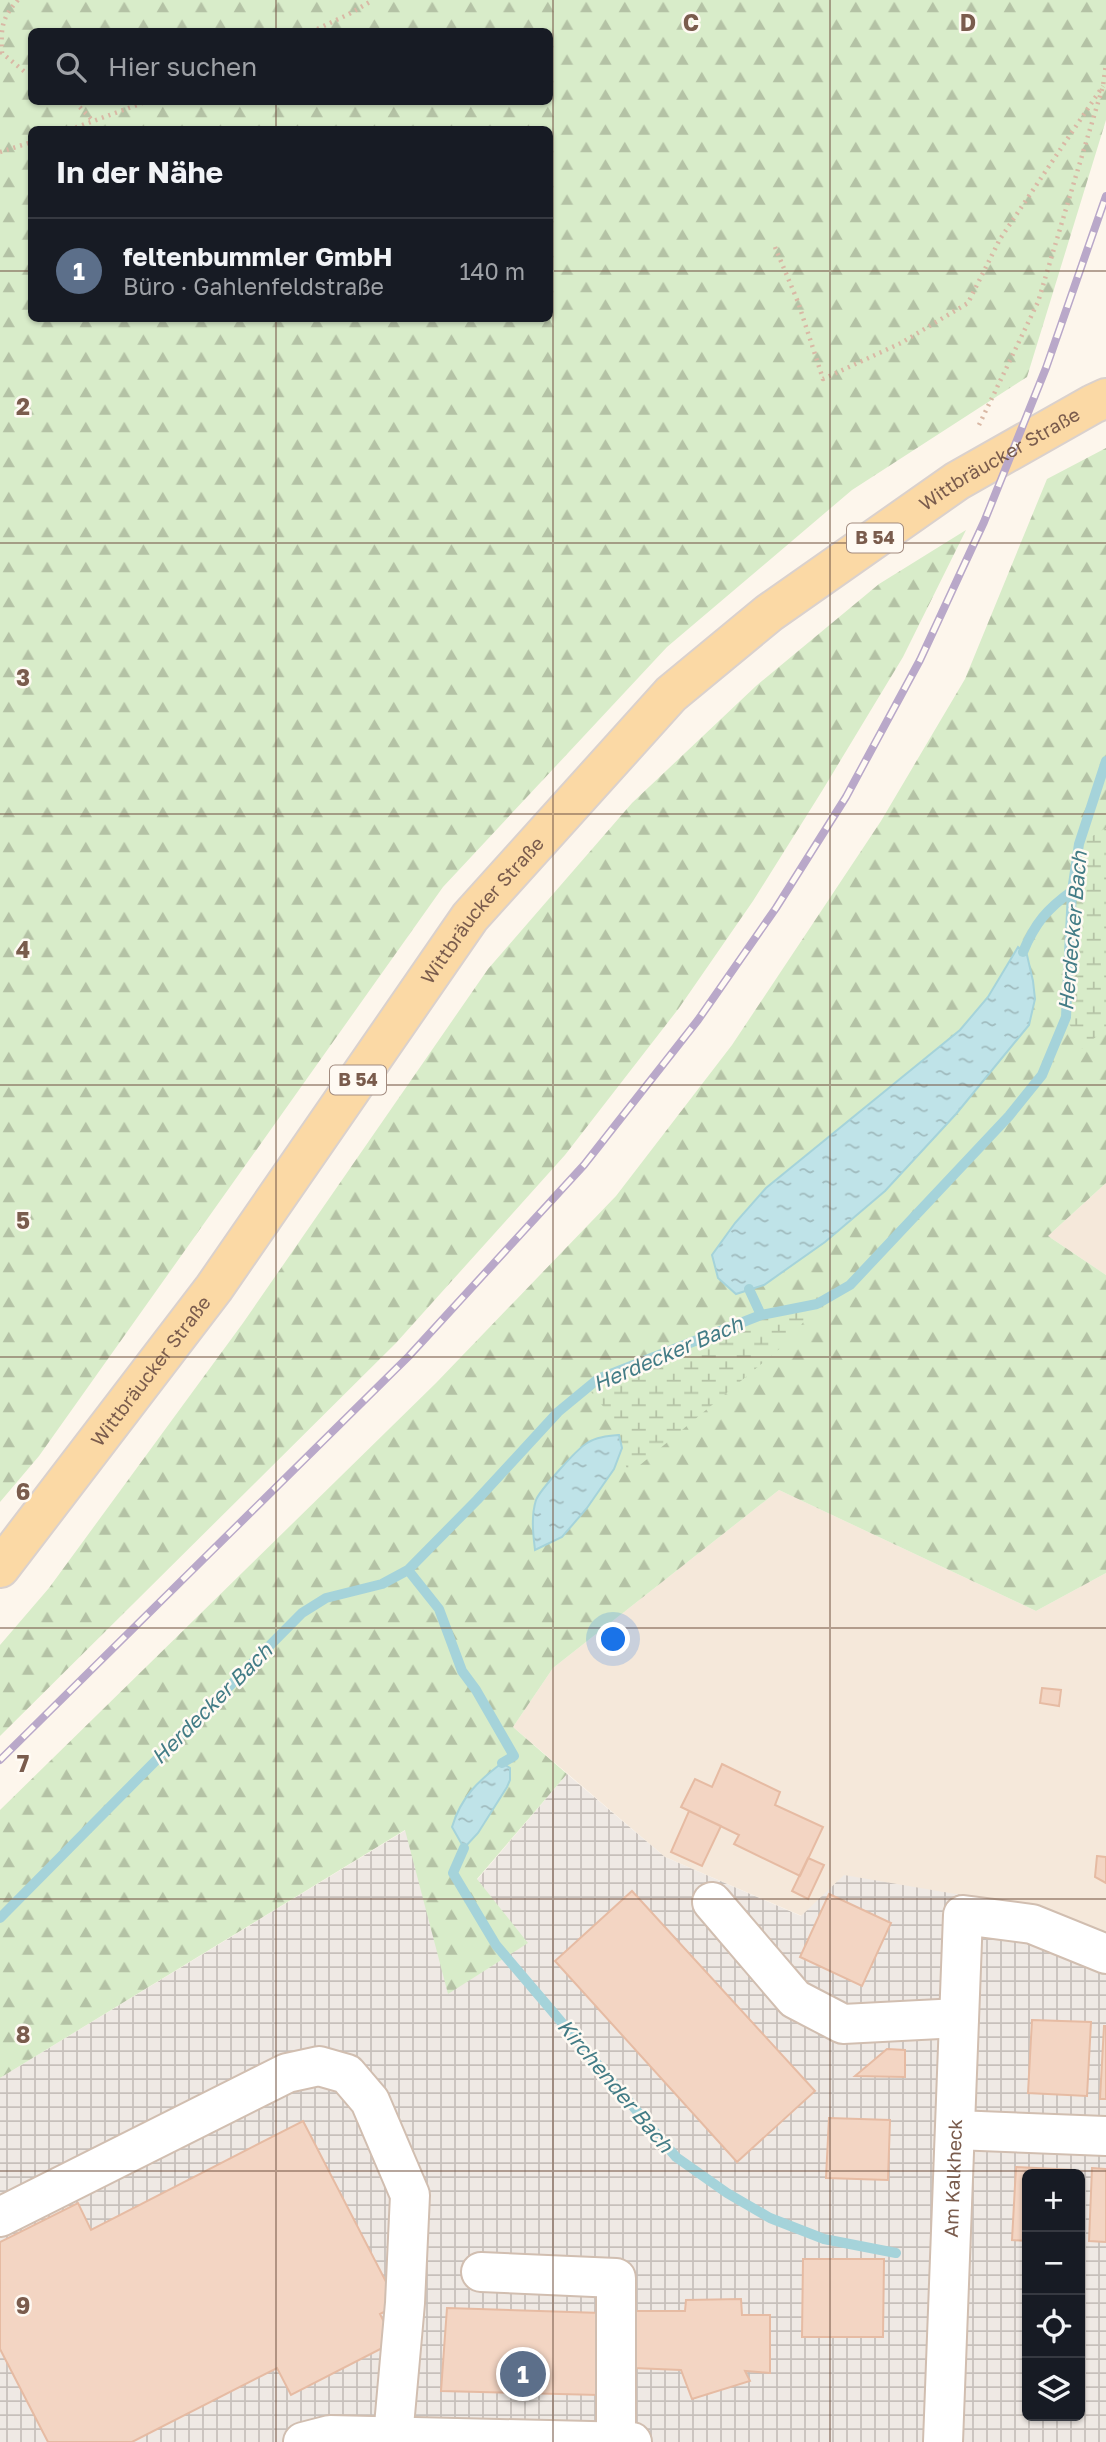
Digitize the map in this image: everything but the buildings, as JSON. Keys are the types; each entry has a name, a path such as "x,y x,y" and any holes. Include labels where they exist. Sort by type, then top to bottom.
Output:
{"main road":[{"name":"Wittbräucker Straße","path":"0,1568 214,1288 470,917 671,694 769,613 957,481 1106,398"}],"street":[{"path":"712,1902 795,1999 843,2024 959,2018"},
{"name":"Am Kalkheck","path":"943,2442 963,1915 1032,1924 1106,1954"},
{"path":"0,2217 287,2073 319,2066 347,2074 370,2101 410,2195 405,2303 393,2437"},
{"path":"955,2130 1106,2136"},
{"path":"481,2272 616,2278 616,2441"},
{"path":"303,2442 330,2435 632,2442"}],"path":[{"path":"18,0 7,13 1,28 2,52 28,72"},
{"path":"320,28 373,0"},
{"path":"979,426 1038,302 1103,86 1106,64"},
{"path":"775,247 798,302 823,379 901,343 968,303 1000,239 1103,86"},
{"path":"78,105 93,121"},
{"path":"80,126 137,105"},
{"path":"0,152 28,143"}],"shaded area":[{"path":"1106,1183 1106,1275 1048,1236"},
{"path":"779,1490 1036,1611 1106,1573 1106,1943 802,1916 665,1857 513,1727 553,1668"},
{"path":"567,1774 665,1857 801,1916 844,1875 985,1899 1106,1943 1106,2442 0,2442 0,2078 406,1830 477,1880"}],"green space":[{"path":"0,0 1106,0 1106,120 1027,377 852,490 667,647 443,887 39,1456 0,1502"},
{"path":"1106,448 1106,1183 1048,1236 1106,1275 1106,1573 1036,1611 779,1490 553,1668 513,1727 567,1774 477,1879 528,1943 448,1994 405,1830 0,2078 0,1810 436,1383 616,1196 732,1045 881,821 965,679 1047,479"},
{"path":"966,530 903,657 753,901 679,1008 565,1155 396,1343 0,1736 0,1645 49,1588 243,1323 488,969 632,803 756,686 879,584"},
{"path":"1106,828 1106,1028 1082,1049 1066,1017 1072,891 1079,844"},
{"path":"817,1304 789,1341 628,1475 616,1422 587,1387 598,1379 761,1315"}],"water":[{"path":"1018,947 1027,955 1033,981 1035,999 1029,1025 956,1114 885,1191 825,1242 764,1285 736,1294 718,1278 712,1255 735,1223 766,1188 960,1030 988,997"},
{"path":"619,1435 622,1448 614,1469 587,1508 562,1537 535,1550 533,1519 534,1506 539,1495 587,1443 598,1438"},
{"path":"502,1763 510,1768 507,1787 478,1833 464,1848 452,1827 460,1807 471,1790"}],"waterway":[{"name":"Herdecker Bach","path":"0,1918 302,1613 326,1598 382,1584 408,1570 558,1412 598,1379 761,1315 817,1304 850,1285 1009,1116 1042,1075 1066,1017 1072,891 1079,844 1106,761"},
{"path":"1023,952 1043,917 1072,891"},
{"path":"749,1289 761,1315"},
{"name":"Kirchender Bach","path":"408,1570 439,1609 462,1671 514,1756 502,1763"},
{"name":"Kirchender Bach","path":"464,1848 453,1873 496,1945 676,2157 727,2193 770,2218 824,2239 896,2253"}],"railway":[{"path":"0,1760 409,1356 584,1165 698,1020 776,908 846,797 920,660 984,522 1046,368 1106,196"}],"place":[{"name":"feltenbummler GmbH","path":"523,2374"}]}
